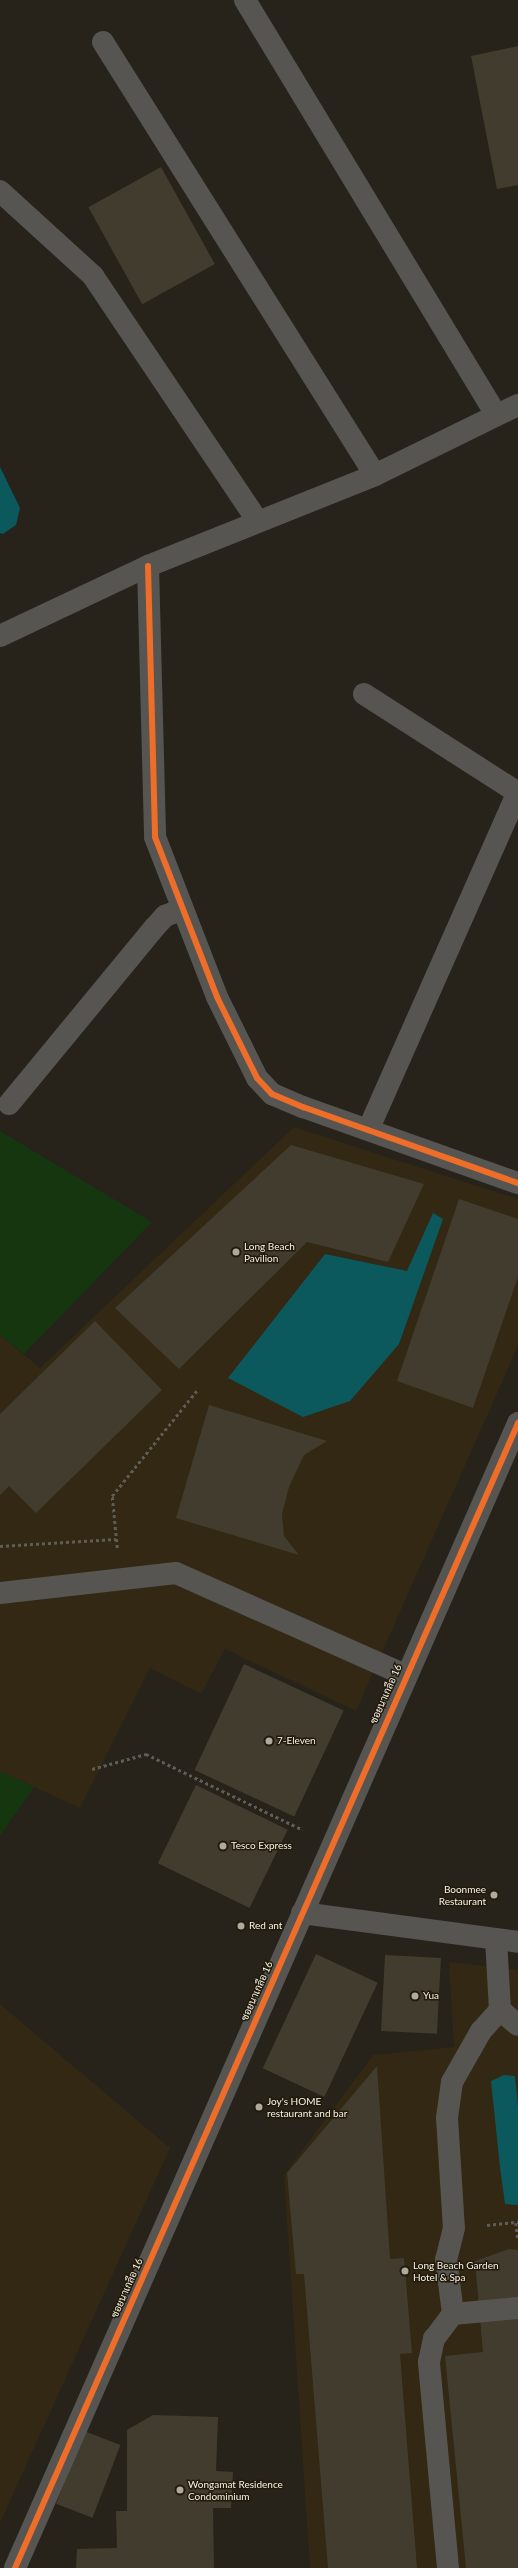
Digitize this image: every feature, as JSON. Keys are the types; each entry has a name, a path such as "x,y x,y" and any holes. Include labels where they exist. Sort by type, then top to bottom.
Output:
{"street":[{"path":"244,0 496,414"},
{"path":"103,42 375,475"},
{"path":"0,191 93,276 257,520"},
{"path":"0,636 148,566 257,520 375,475 496,414 518,405"},
{"path":"148,566 155,837 217,997 257,1078 272,1094 518,1183"},
{"path":"364,694 518,792 369,1128"},
{"path":"9,1104 155,927 165,916 182,909"},
{"name":"ซอยนาเกลือ 16","path":"15,2568 405,1675 518,1423"},
{"path":"0,1593 120,1578 176,1573 405,1675"},
{"path":"302,1913 518,1942"},
{"path":"448,2568 429,2362 434,2339 453,2314 446,2259 454,2228 447,2118 452,2082 481,2031 500,2010 496,1940"},
{"path":"500,2010 518,2025"},
{"path":"453,2314 518,2308"}],"path":[{"path":"120,1578 112,1496 198,1389"},
{"path":"0,1546 116,1539"},
{"path":"92,1769 146,1754 332,1844"},
{"path":"516,2222 518,2240"}],"shaded area":[{"name":"Long Beach Pavilion","path":"294,1127 518,1199 518,1346 356,1711 225,1649 201,1694 150,1668 80,1808 0,1771 0,1335 40,1368"},
{"name":"Long Beach Garden Hotel & Spa","path":"449,1962 518,1970 518,2568 310,2568 284,2175 373,2055 454,2047"},
{"path":"0,2004 170,2148 0,2523"}],"green space":[{"path":"0,1131 152,1222 24,1354 0,1335"},
{"path":"0,1771 34,1787 0,1836"}],"water":[{"path":"0,467 20,508 16,525 3,534 0,533"},
{"path":"433,1213 443,1219 399,1344 350,1401 303,1417 228,1378 325,1254 407,1271"},
{"path":"504,2075 515,2076 518,2106 518,2205 505,2204 500,2167 491,2081"}],"building":[{"path":"518,46 518,185 497,189 471,56"},
{"path":"161,167 215,264 142,304 88,207"},
{"name":"Long Beach Pavilion","path":"291,1145 424,1184 388,1262 307,1242 179,1369 115,1308"},
{"path":"459,1199 518,1219 518,1277 473,1408 397,1381"},
{"path":"95,1321 162,1390 36,1513 9,1486 0,1495 0,1414"},
{"path":"209,1405 327,1441 304,1455 289,1487 282,1514 284,1536 299,1555 176,1518"},
{"name":"7-Eleven","path":"244,1664 344,1710 294,1817 195,1770"},
{"name":"Tesco Express","path":"196,1785 288,1830 250,1908 158,1863"},
{"path":"316,1954 378,1983 324,2097 263,2068"},
{"path":"385,1955 441,1958 437,2034 381,2031"},
{"path":"377,2066 390,2259 404,2258 412,2353 400,2354 417,2568 328,2568 304,2274 296,2274 287,2173"},
{"path":"509,2249 518,2250 518,2568 466,2568 445,2356 483,2352 475,2261"},
{"name":"Wongamat Residence Condominium","path":"153,2415 218,2417 216,2471 233,2472 231,2508 213,2508 214,2568 76,2568 77,2549 117,2548 116,2511 127,2511 127,2430"},
{"path":"84,2431 120,2445 92,2518 56,2504"}],"cycle path":[{"path":"148,566 155,837 217,997 257,1078 272,1094 303,1107 518,1183"},
{"path":"15,2568 518,1423"}],"place":[{"name":"Long Beach Pavilion","path":"236,1252"},
{"name":"7-Eleven","path":"269,1741"},
{"name":"Tesco Express","path":"223,1846"},
{"name":"Boonmee Restaurant","path":"494,1895"},
{"name":"Red ant","path":"241,1926"},
{"name":"Yua","path":"415,1996"},
{"name":"Joy's HOME restaurant and bar","path":"259,2107"},
{"name":"Long Beach Garden Hotel & Spa","path":"405,2271"},
{"name":"Wongamat Residence Condominium","path":"180,2490"}]}
